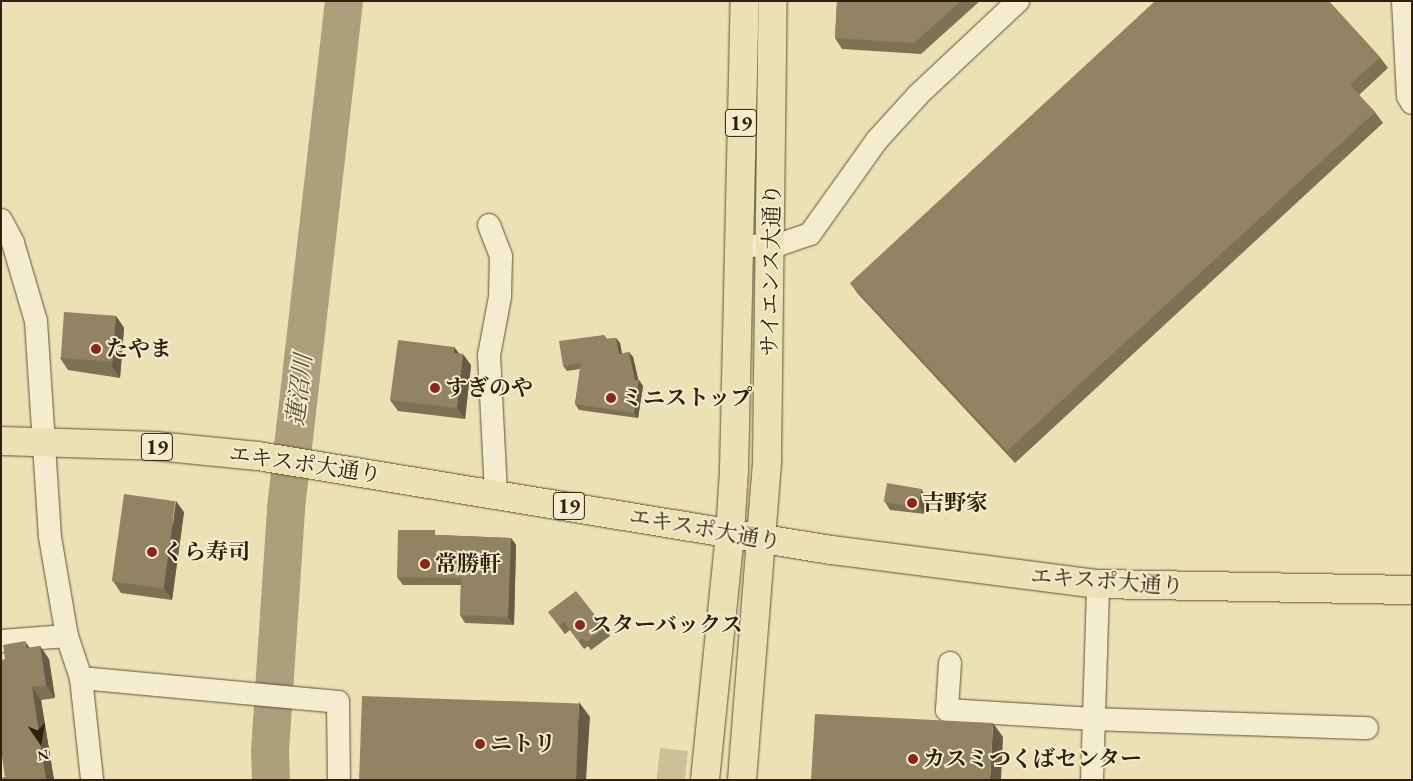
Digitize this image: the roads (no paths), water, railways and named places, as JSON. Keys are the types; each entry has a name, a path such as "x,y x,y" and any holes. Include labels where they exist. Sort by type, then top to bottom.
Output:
{"main road":[{"name":"サイエンス大通り","path":"730,534 745,1"},
{"name":"サイエンス大通り","path":"763,539 772,247 773,1"},
{"name":"エキスポ大通り","path":"1,441 156,446 317,464 730,534 1098,584 1412,590"},
{"name":"19","path":"705,780 730,534"},
{"name":"19","path":"742,780 750,663 763,539"}],"street":[{"path":"738,245 772,247 810,234 877,140 920,94 1018,1"},
{"path":"1402,1 1408,96 1412,103"},
{"path":"1,220 13,243 36,321 50,537 67,636 81,678 92,780"},
{"path":"489,226 501,256 500,297 489,355 496,494"},
{"path":"1092,780 1098,584"},
{"path":"1,641 67,636"},
{"path":"950,663 947,710 1094,720 1367,728"},
{"path":"81,678 304,697 338,702 340,780"}],"waterway":[{"name":"蓮沼川","path":"271,780 270,751 286,508 344,1"}],"place":[{"name":"たやま","path":"96,349"},
{"name":"すぎのや","path":"435,388"},
{"name":"ミニストップ","path":"611,398"},
{"name":"吉野家","path":"912,503"},
{"name":"くら寿司","path":"152,552"},
{"name":"常勝軒","path":"425,564"},
{"name":"スターバックス","path":"580,625"},
{"name":"ニトリ","path":"480,744"},
{"name":"カスミつくばセンター","path":"913,759"}]}
